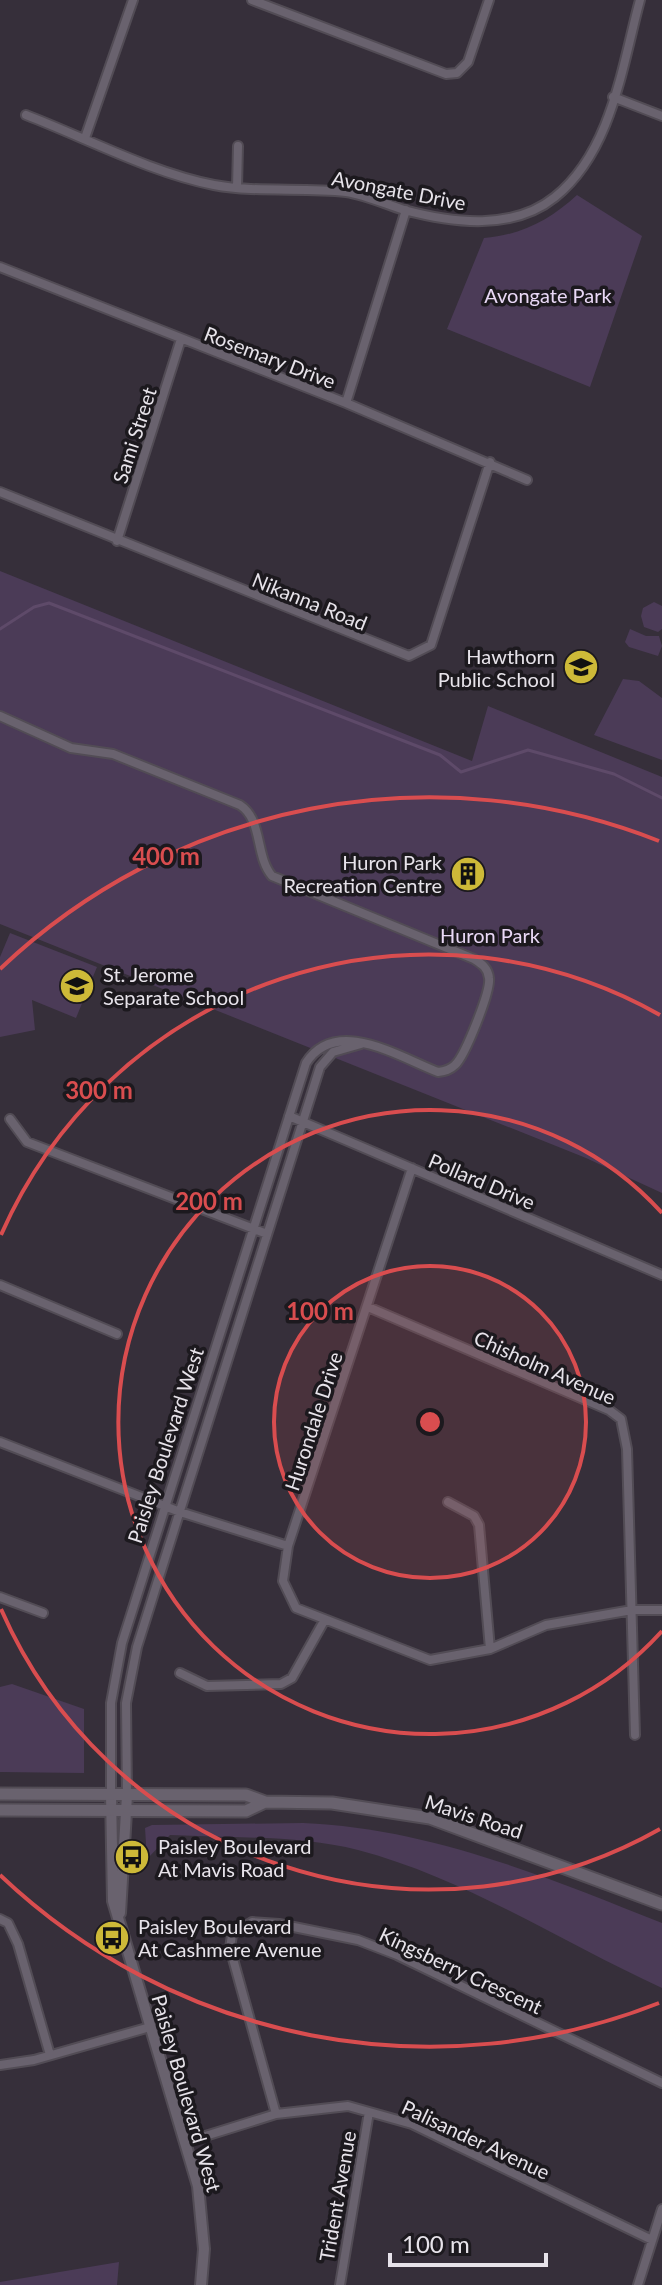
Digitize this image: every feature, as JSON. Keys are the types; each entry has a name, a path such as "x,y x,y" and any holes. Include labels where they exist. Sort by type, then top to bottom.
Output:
{"main road":[{"name":"Mavis Road","path":"0,1794 246,1795 265,1802 332,1803 430,1818 662,1904"},
{"name":"Mavis Road","path":"0,1810 246,1811 265,1802"}],"street":[{"path":"85,138 133,0"},
{"path":"252,0 446,74 457,73 468,62 489,0"},
{"name":"Avongate Drive","path":"26,115 192,180 237,188 347,193 451,219 494,221 547,203 572,181 590,158 613,97 640,0"},
{"path":"613,97 662,116"},
{"path":"237,188 238,146"},
{"path":"346,403 406,210"},
{"name":"Rosemary Drive","path":"0,267 346,403 527,480"},
{"name":"Sami Street","path":"117,541 181,339"},
{"name":"Nikanna Road","path":"0,492 394,652 418,654 431,645 490,462"},
{"name":"Paisley Boulevard West","path":"0,716 71,748 113,754 240,805 252,817 268,872 279,881 474,959 486,968 488,989 454,1067 438,1072 364,1044 339,1040 315,1051 304,1067 122,1643 113,1683 113,1901 120,1913 150,2027 198,2186 204,2249 201,2285"},
{"name":"Paisley Boulevard West","path":"120,1913 127,1795 125,1713 129,1676 323,1062 341,1049 364,1044"},
{"name":"Pollard Drive","path":"289,1116 662,1275"},
{"path":"10,1119 27,1142 267,1234"},
{"name":"Hurondale Drive","path":"412,1168 288,1546 283,1581 286,1591 296,1608 430,1660 490,1649 546,1625 632,1610 662,1610"},
{"path":"0,1285 117,1334"},
{"name":"Chisholm Avenue","path":"368,1307 609,1410 621,1419 627,1449 632,1610"},
{"path":"0,1443 180,1512 288,1546"},
{"path":"448,1502 474,1516 479,1525 490,1649"},
{"path":"0,1597 43,1613"},
{"path":"632,1610 635,1735"},
{"path":"180,1673 207,1686 281,1684 292,1678 324,1621"},
{"path":"0,1919 8,1923 18,1944 50,2055"},
{"name":"Kingsberry Crescent","path":"276,2114 230,1948 232,1935 252,1922 319,1930 397,1955 662,2083"},
{"path":"0,2065 50,2055 150,2027"},
{"name":"Palisander Avenue","path":"186,2142 276,2114 348,2106 424,2129 652,2240"},
{"name":"Trident Avenue","path":"340,2285 369,2112"},
{"path":"638,2285 662,2209"}],"green space":[{"name":"Avongate Park","path":"577,195 642,236 590,387 447,329 484,238 510,234 534,225"},
{"name":"Huron Park","path":"0,571 472,761 488,706 662,777 662,1193 586,1158 0,924"},
{"path":"654,602 662,606 662,629 658,632 644,627 641,616 643,608"},
{"path":"630,629 646,636 659,636 662,646 658,656 629,647 625,642"},
{"path":"623,679 639,681 662,698 662,760 594,735"},
{"path":"10,933 97,967 76,1018 32,1000 35,1030 0,1037 0,957"},
{"path":"12,1684 84,1709 84,1773 0,1772 0,1687"},
{"path":"303,1823 396,1834 441,1845 531,1872 662,1923 662,1988 475,1894 398,1862 358,1850 289,1839 170,1835 147,1859 145,1828 152,1825"},
{"path":"119,2262 117,2285 0,2285 0,2282"}],"waterway":[{"path":"0,629 34,607 49,603 440,755 461,772 528,750 614,774 662,798"}],"place":[{"name":"Hawthorn Public School","path":"581,667"},
{"name":"Huron Park Recreation Centre","path":"468,874"},
{"name":"St. Jerome Separate School","path":"77,986"},
{"name":"Paisley Boulevard At Mavis Road","path":"132,1857"},
{"name":"Paisley Boulevard At Cashmere Avenue","path":"112,1938"}]}
